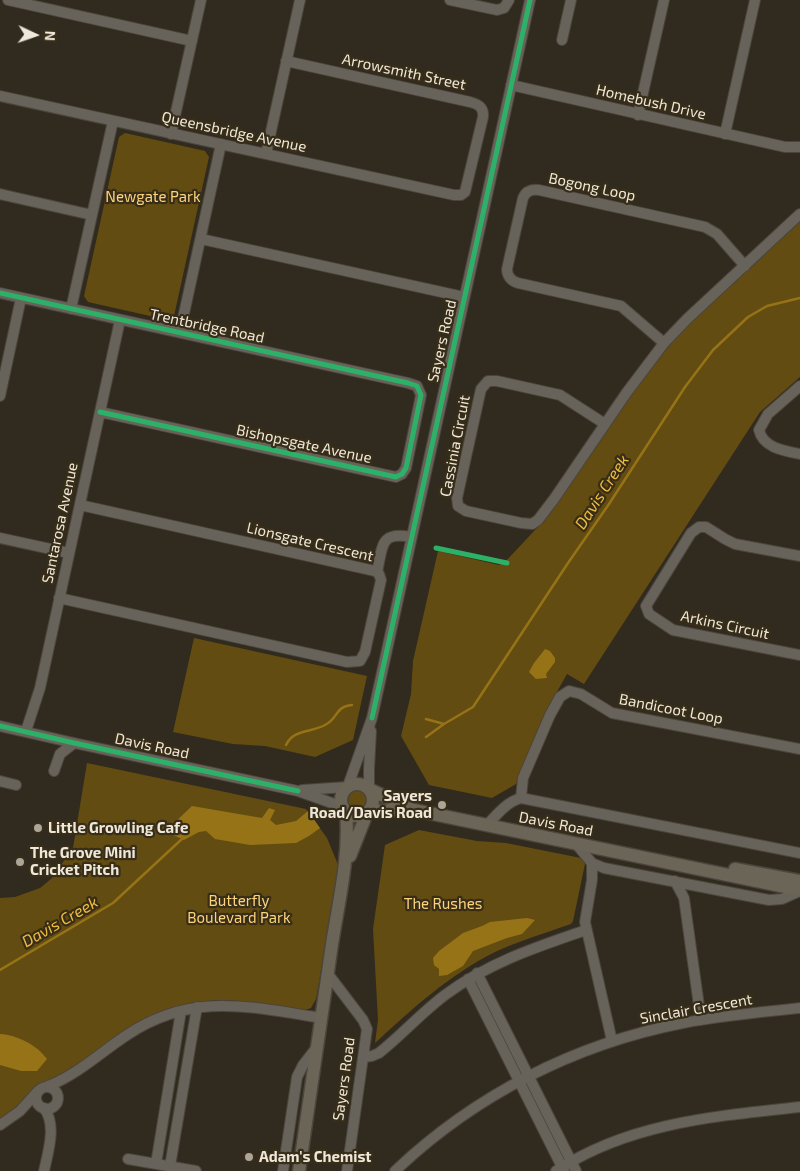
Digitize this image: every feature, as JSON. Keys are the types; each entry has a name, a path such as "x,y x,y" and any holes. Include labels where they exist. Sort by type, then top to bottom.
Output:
{"main road":[{"path":"357,783 366,785 370,789 374,801 368,812 354,816 344,809 341,796 348,787 357,783"},
{"name":"Davis Road","path":"370,789 414,810 800,890"},
{"name":"Sayers Road","path":"299,1171 345,870 347,838 344,809"},
{"name":"Davis Road","path":"368,812 414,810"},
{"name":"Sayers Road","path":"345,870 368,812"},
{"name":"Davis Road","path":"663,861 742,870 800,881"}],"street":[{"path":"8,0 192,40"},
{"path":"171,134 201,0"},
{"path":"266,154 300,0"},
{"path":"450,0 497,10 504,8 509,0"},
{"name":"Sayers Road","path":"348,787 372,718 530,0"},
{"path":"562,40 571,0"},
{"path":"638,115 664,0"},
{"path":"725,134 755,0"},
{"name":"Arrowsmith Street","path":"286,62 479,105 483,109 483,116 467,189 461,195"},
{"name":"Homebush Drive","path":"511,86 786,147 800,147"},
{"name":"Queensbridge Avenue","path":"0,96 461,195"},
{"path":"71,309 113,121"},
{"path":"180,332 221,144"},
{"name":"Homebush Drive","path":"786,147 800,155"},
{"name":"Bogong Loop","path":"664,343 621,306 511,280 507,268 523,198 527,192 539,190 704,227 714,231 745,266"},
{"path":"0,194 92,214"},
{"name":"Cassinia Circuit","path":"605,424 560,395 497,381 488,381 481,388 457,498 458,506 466,511 521,523 535,522 554,499 640,374 664,343 687,319 800,214"},
{"path":"200,238 464,297"},
{"name":"Trentbridge Road","path":"0,293 408,383"},
{"path":"1,389 22,298"},
{"name":"Santarosa Avenue","path":"26,731 40,688 120,320"},
{"name":"Bishopsgate Avenue","path":"100,412 396,477 402,474 406,468 421,395 417,386 408,383"},
{"path":"800,386 768,414 759,430 763,439 772,446 800,454"},
{"name":"Lionsgate Crescent","path":"59,598 347,662 357,662 364,656 380,584 380,577 377,572 80,506"},
{"name":"Arkins Circuit","path":"800,556 736,544 706,527 700,527 691,533 649,599 646,608 652,617 674,630 800,655"},
{"path":"377,572 385,541 393,536 411,537"},
{"path":"0,538 69,553"},
{"name":"Bandicoot Loop","path":"521,798 521,784 550,715 560,697 569,690 580,694 612,713 800,750"},
{"name":"Sayers Road","path":"370,789 369,763 372,718"},
{"name":"Davis Road","path":"1,729 26,731 74,743 298,790"},
{"path":"54,771 60,754 74,743"},
{"name":"Bandicoot Loop","path":"529,767 528,786 534,800"},
{"path":"0,781 16,784"},
{"path":"298,790 348,787"},
{"path":"298,790 344,809"},
{"path":"486,826 506,805 521,798 800,853"},
{"path":"578,845 592,863 604,868 769,900 782,899 800,890"},
{"path":"592,863 592,880 585,915 586,930 612,1041"},
{"path":"592,880 604,868"},
{"path":"675,882 684,898 701,1020"},
{"path":"684,898 692,885"},
{"path":"364,1057 378,1053 436,1002 477,973 520,953 586,930"},
{"path":"477,973 563,1168"},
{"name":"Sayers Road","path":"328,974 366,1025 367,1034 347,1171"},
{"path":"468,979 524,1078"},
{"path":"0,1125 20,1111 38,1091 68,1078 140,1026 181,1010 213,1005 235,1005 322,1018"},
{"path":"170,1166 197,1007"},
{"name":"Sinclair Crescent","path":"395,1171 422,1147 460,1118 524,1078 579,1053 612,1041 655,1029 701,1020 800,1008"},
{"path":"156,1164 181,1010"},
{"name":"Sayers Road","path":"283,1171 297,1077 303,1065 318,1046"},
{"path":"20,1111 51,1108 68,1078"},
{"path":"44,1171 56,1119 57,1100 56,1091 48,1086"},
{"path":"38,1091 37,1102 50,1117 51,1134"},
{"path":"563,1168 621,1138 660,1127 700,1119 800,1107"},
{"path":"128,1159 196,1171"},
{"path":"563,1168 576,1171"}],"green space":[{"name":"Newgate Park","path":"125,133 205,151 209,157 174,316 168,320 88,302 84,296 119,137"},
{"path":"800,221 800,377 760,412 584,684 567,674 545,713 516,784 492,798 429,785 401,736 411,694 413,661 438,551 499,565 506,561 549,515 643,378 686,325"},
{"path":"194,638 367,676 353,740 315,757 265,746 233,744 173,732"},
{"name":"Butterfly Boulevard Park","path":"87,763 306,809 327,838 339,867 316,999 311,1008 305,1010 217,1000 191,1003 168,1009 146,1018 125,1030 66,1073 38,1086 30,1097 0,1119 0,898 15,897 40,888 51,879 73,848"},
{"path":"358,790 365,793 368,800 365,807 358,810 351,807 348,800 351,793"},
{"name":"The Rushes","path":"419,830 477,841 506,843 586,859 571,924 513,944 478,961 432,993 375,1043 378,1020 373,929 385,845"}],"shaded area":[{"path":"545,649 550,651 555,658 555,662 546,674 547,678 536,679 529,672"},
{"path":"192,806 262,818 269,808 275,810 270,820 276,825 296,821 308,811 320,828 296,843 250,845 215,839 206,831 199,832 184,840 171,834 172,825"},
{"path":"527,918 535,920 522,934 473,951 463,966 447,975 439,976 439,969 434,965 433,958 439,951 463,933 490,922"},
{"path":"0,1034 13,1036 26,1042 38,1049 47,1059 37,1071 21,1071 0,1065"}],"waterway":[{"name":"Davis Creek","path":"426,737 473,707 685,387 713,350 748,317 767,306 800,298"},
{"name":"Davis Creek","path":"286,745 293,736 325,725 333,719 339,710 352,705"},
{"name":"Davis Creek","path":"426,719 444,724"},
{"name":"Davis Creek","path":"0,970 113,903 183,838"}],"cycle path":[{"path":"372,718 530,0"},
{"path":"0,293 408,383 417,386 421,395 406,468 402,474 396,477 100,412"},
{"path":"436,548 507,563"},
{"path":"0,726 298,791"}],"place":[{"name":"Sayers Road/Davis Road","path":"442,805"},
{"name":"Little Growling Cafe","path":"38,828"},
{"name":"The Grove Mini Cricket Pitch","path":"20,862"},
{"name":"Adam's Chemist","path":"249,1157"}]}
